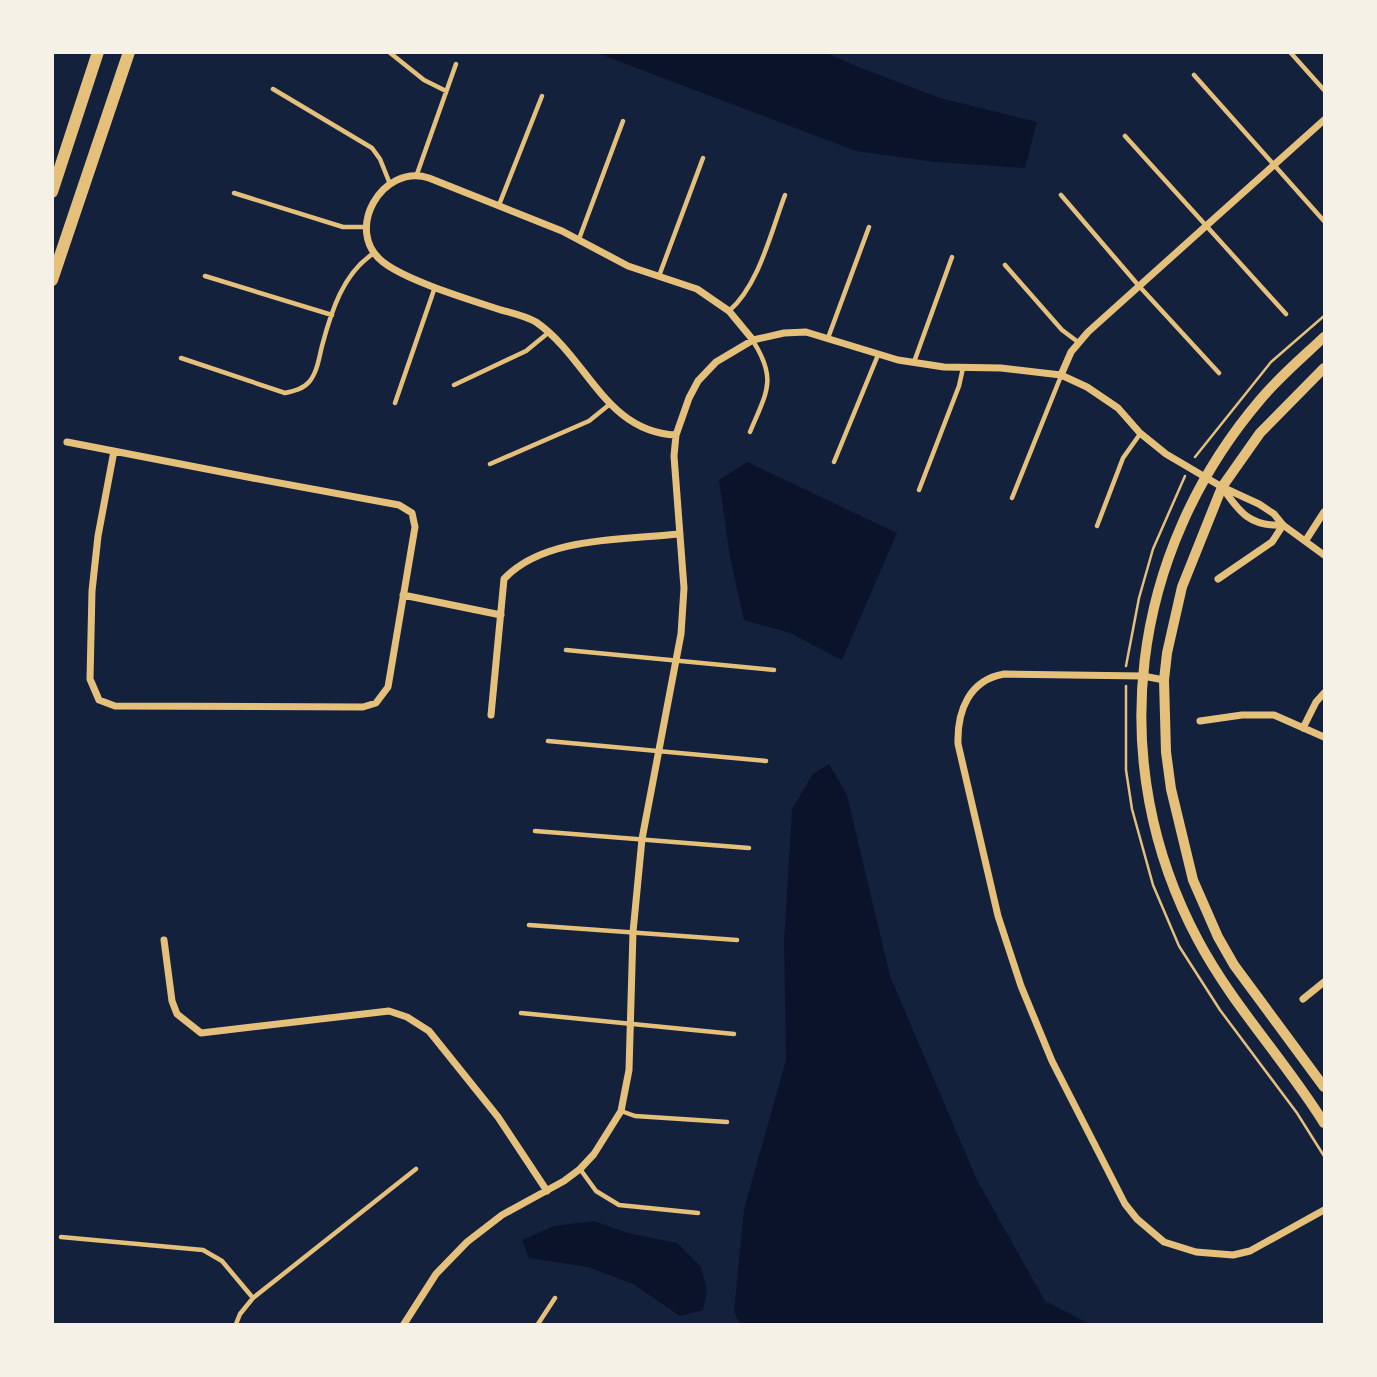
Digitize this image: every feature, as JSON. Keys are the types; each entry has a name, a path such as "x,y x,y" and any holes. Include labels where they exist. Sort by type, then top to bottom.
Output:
{"main road":[{"path":"52,192 98,52"},
{"path":"52,280 129,52"}],"street":[{"path":"1061,375 1071,352 1079,343 1325,120"},
{"path":"676,435 640,428 610,404 575,358 534,321 392,268 374,253 365,227 371,204 390,184 418,174 579,239 628,265 697,289 729,310 753,340"},
{"path":"404,1325 436,1275 467,1242 502,1215 547,1191 580,1168 594,1154 621,1111 629,1070 633,932 642,839 681,634 684,588 674,456 676,435 689,397 698,381 716,362 753,340 784,333 806,332 878,355 914,362 1061,375 1087,387 1118,408 1140,433 1166,454 1259,504 1325,555"},
{"path":"1325,337 1260,399 1205,477 1172,543 1151,612 1143,676 1144,772 1162,853 1175,891 1212,967 1302,1087 1325,1123"},
{"path":"1325,368 1260,433 1222,486 1182,587 1167,653 1164,680 1166,751 1171,789 1193,880 1217,937 1234,965 1325,1087"},
{"path":"67,442 399,505 412,513 415,527 388,687 376,703 363,707 116,706 99,701 90,679 92,591 98,536 114,451"},
{"path":"1222,486 1238,511 1267,526 1283,525"},
{"path":"1306,540 1325,512"},
{"path":"1218,579 1272,542 1283,525"},
{"path":"491,715 504,579 516,565 558,549 624,538 679,534"},
{"path":"403,595 501,615"},
{"path":"1164,680 1143,676 1004,674 990,676 969,694 958,726 958,744 1007,946 1034,1022 1070,1098 1125,1204 1150,1231 1164,1242 1181,1248 1212,1255 1233,1255 1250,1251 1325,1210"},
{"path":"1303,728 1316,702 1325,693"},
{"path":"1200,721 1274,715 1325,737"},
{"path":"164,940 172,1001 177,1014 201,1033 389,1011 407,1017 429,1031 489,1106 547,1191"},
{"path":"1303,999 1325,982"}],"lane":[{"path":"389,52 424,80 446,91"},
{"path":"1290,52 1325,90"},
{"path":"418,174 456,64"},
{"path":"1194,75 1325,221"},
{"path":"273,89 372,148 380,159 390,184"},
{"path":"499,206 542,96"},
{"path":"579,239 623,121"},
{"path":"1125,136 1286,314"},
{"path":"659,276 703,158"},
{"path":"234,193 343,227 365,227"},
{"path":"729,310 738,303 754,278 785,195"},
{"path":"1061,195 1219,373"},
{"path":"828,338 869,227"},
{"path":"181,358 277,391 295,391 310,382 347,279 355,268 374,253"},
{"path":"914,362 952,257"},
{"path":"1005,265 1062,330 1079,343"},
{"path":"205,276 332,315"},
{"path":"396,403 435,286"},
{"path":"454,385 526,351 549,333"},
{"path":"750,432 768,389 767,370 753,340"},
{"path":"834,462 878,355"},
{"path":"919,490 959,386 963,368"},
{"path":"1012,498 1061,375"},
{"path":"490,464 589,421 610,404"},
{"path":"1097,526 1124,458 1140,433"},
{"path":"566,650 774,670"},
{"path":"548,741 766,761"},
{"path":"535,831 749,848"},
{"path":"528,925 737,940"},
{"path":"521,1013 734,1034"},
{"path":"621,1111 635,1116 727,1122"},
{"path":"580,1168 596,1191 619,1205 698,1213"},
{"path":"236,1325 245,1304 416,1169"},
{"path":"61,1237 203,1250 222,1261 253,1298"},
{"path":"538,1325 555,1298"}],"water":[{"path":"597,53 827,53 940,98 1037,122 1025,168 935,162 856,151"},
{"path":"747,462 897,533 842,660 790,633 744,620 730,557 719,480"},
{"path":"829,764 847,795 890,976 977,1180 1045,1301 1090,1324 740,1324 734,1312 744,1209 786,1060 784,941 792,809 813,774"},
{"path":"594,1221 628,1233 677,1243 701,1267 707,1290 703,1310 680,1316 633,1284 588,1267 529,1258 522,1240 554,1226"}]}
